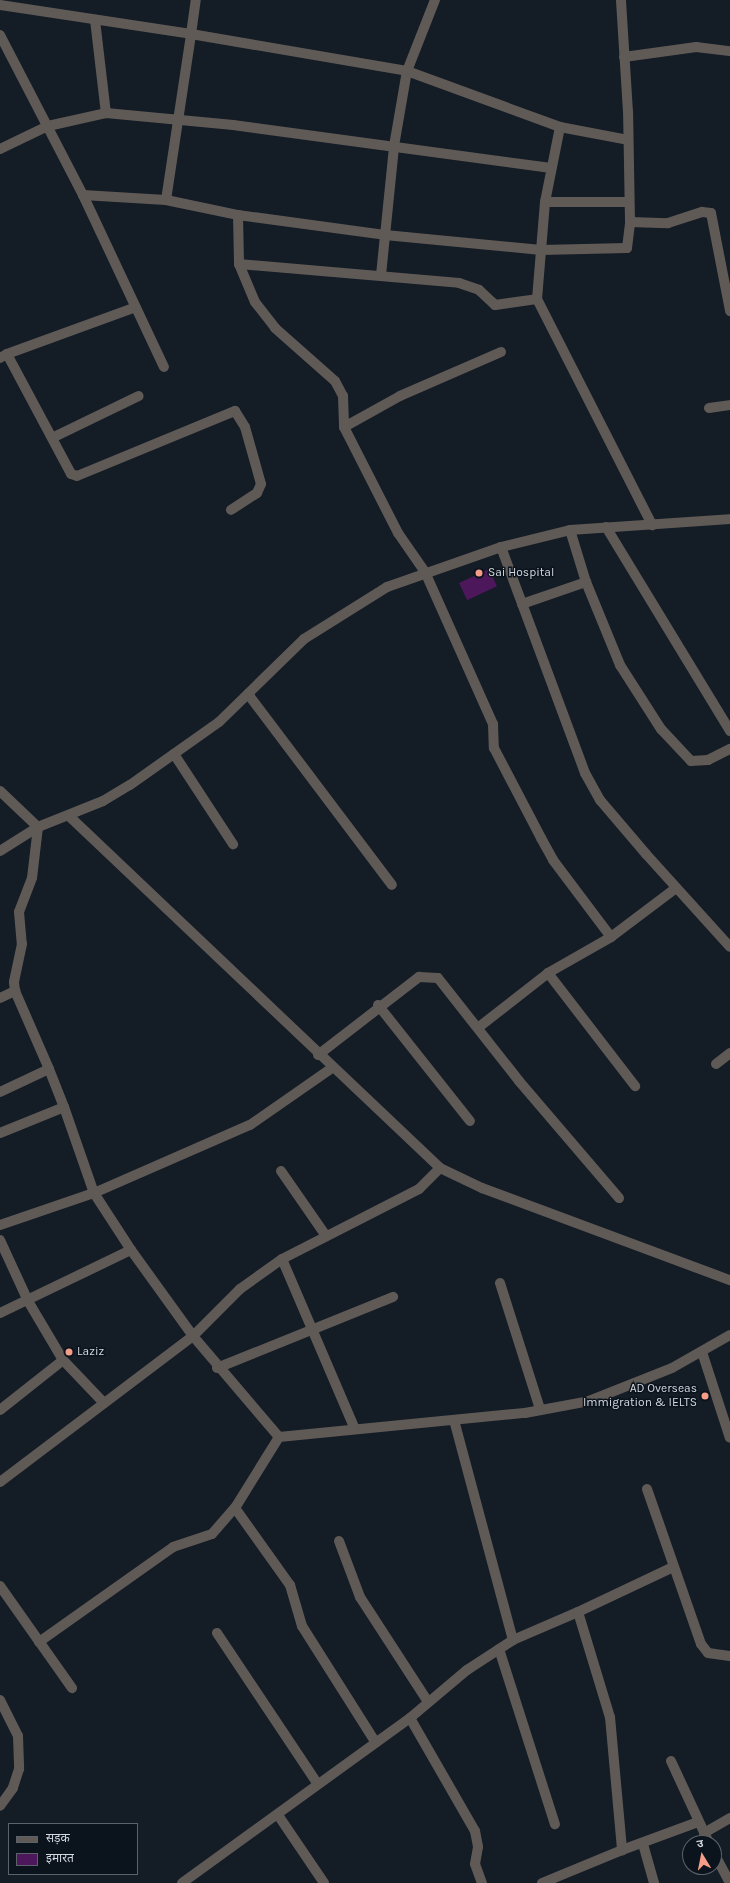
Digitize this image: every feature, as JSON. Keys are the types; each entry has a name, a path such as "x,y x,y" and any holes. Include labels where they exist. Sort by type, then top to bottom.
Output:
{"street":[{"path":"166,200 176,119 196,0"},
{"path":"381,275 394,146 407,71 434,0"},
{"path":"84,195 166,200 238,215 385,235 541,250 624,249 629,245 630,222 628,202 628,140 621,0"},
{"path":"0,5 191,34 407,71 560,127 628,140"},
{"path":"95,20 106,113"},
{"path":"0,36 84,195 164,367"},
{"path":"624,57 696,47 730,52"},
{"path":"0,149 48,126 106,113 176,119 394,146 551,168"},
{"path":"560,127 545,202 537,299 652,525"},
{"path":"545,202 628,202"},
{"path":"630,222 668,223 702,212 711,213 730,311"},
{"path":"238,215 239,264 265,317 335,381 343,396 344,427 398,533 425,572 492,724 494,748 553,860 611,937"},
{"path":"239,264 381,275 469,285 495,305 537,299"},
{"path":"136,307 4,356 54,437 71,474 82,476 235,411 244,427 261,478 257,493 230,510"},
{"path":"344,427 400,396 501,352"},
{"path":"54,437 139,396"},
{"path":"709,408 730,405"},
{"path":"0,851 38,827 69,816 103,801 174,754 218,722 304,639 359,602 425,572 501,547 570,530 730,519"},
{"path":"606,527 730,731"},
{"path":"570,530 586,582 620,664 661,729 691,761 708,760 730,749"},
{"path":"501,547 585,773 600,800 730,948"},
{"path":"522,604 586,582"},
{"path":"248,694 392,885"},
{"path":"174,754 233,844"},
{"path":"0,791 38,827"},
{"path":"69,816 318,1056 440,1168 482,1188 730,1280"},
{"path":"38,827 32,878 20,912 22,944 15,991 64,1107 94,1193 131,1250 217,1368 280,1437"},
{"path":"479,1027 548,973 611,937 676,888"},
{"path":"548,973 635,1086"},
{"path":"318,1056 378,1005 419,977 432,976 443,983 479,1027 519,1081 619,1198"},
{"path":"0,998 15,991"},
{"path":"378,1005 470,1121"},
{"path":"716,1064 730,1053"},
{"path":"0,1225 94,1193 250,1125 332,1068"},
{"path":"0,1092 49,1069"},
{"path":"0,1133 64,1107"},
{"path":"0,1482 103,1402 193,1336 240,1289 282,1259 419,1190 440,1168"},
{"path":"281,1171 326,1236"},
{"path":"0,1240 28,1301 63,1360 103,1402"},
{"path":"0,1313 28,1301 131,1250"},
{"path":"282,1259 355,1429"},
{"path":"500,1284 540,1409"},
{"path":"217,1368 394,1297"},
{"path":"280,1437 454,1420 589,1401 632,1386 702,1352 730,1335"},
{"path":"702,1352 730,1438"},
{"path":"0,1410 63,1360"},
{"path":"454,1420 513,1640"},
{"path":"39,1642 173,1547 212,1534 235,1508 280,1437"},
{"path":"647,1490 701,1644 708,1653 730,1656"},
{"path":"235,1508 290,1585 302,1626 376,1743"},
{"path":"339,1541 360,1597 427,1700"},
{"path":"182,1883 278,1815 317,1783 410,1718 427,1700 499,1649 513,1640 578,1612 673,1567"},
{"path":"0,1586 72,1688"},
{"path":"578,1612 610,1717 622,1850"},
{"path":"217,1633 317,1783"},
{"path":"499,1649 555,1824"},
{"path":"0,1700 18,1736 19,1769 13,1788 0,1806"},
{"path":"410,1718 475,1830 478,1847 475,1864 482,1883"},
{"path":"671,1761 704,1833 730,1818"},
{"path":"278,1815 324,1883"},
{"path":"542,1883 564,1879 622,1850 643,1844 698,1822"},
{"path":"643,1844 654,1883"},
{"path":"722,1868 730,1883"}],"building":[{"path":"489,569 497,586 467,600 459,583"}],"place":[{"name":"Sai Hospital","path":"479,573"},
{"name":"Laziz","path":"69,1352"},
{"name":"AD Overseas Immigration & IELTS","path":"705,1396"}]}
